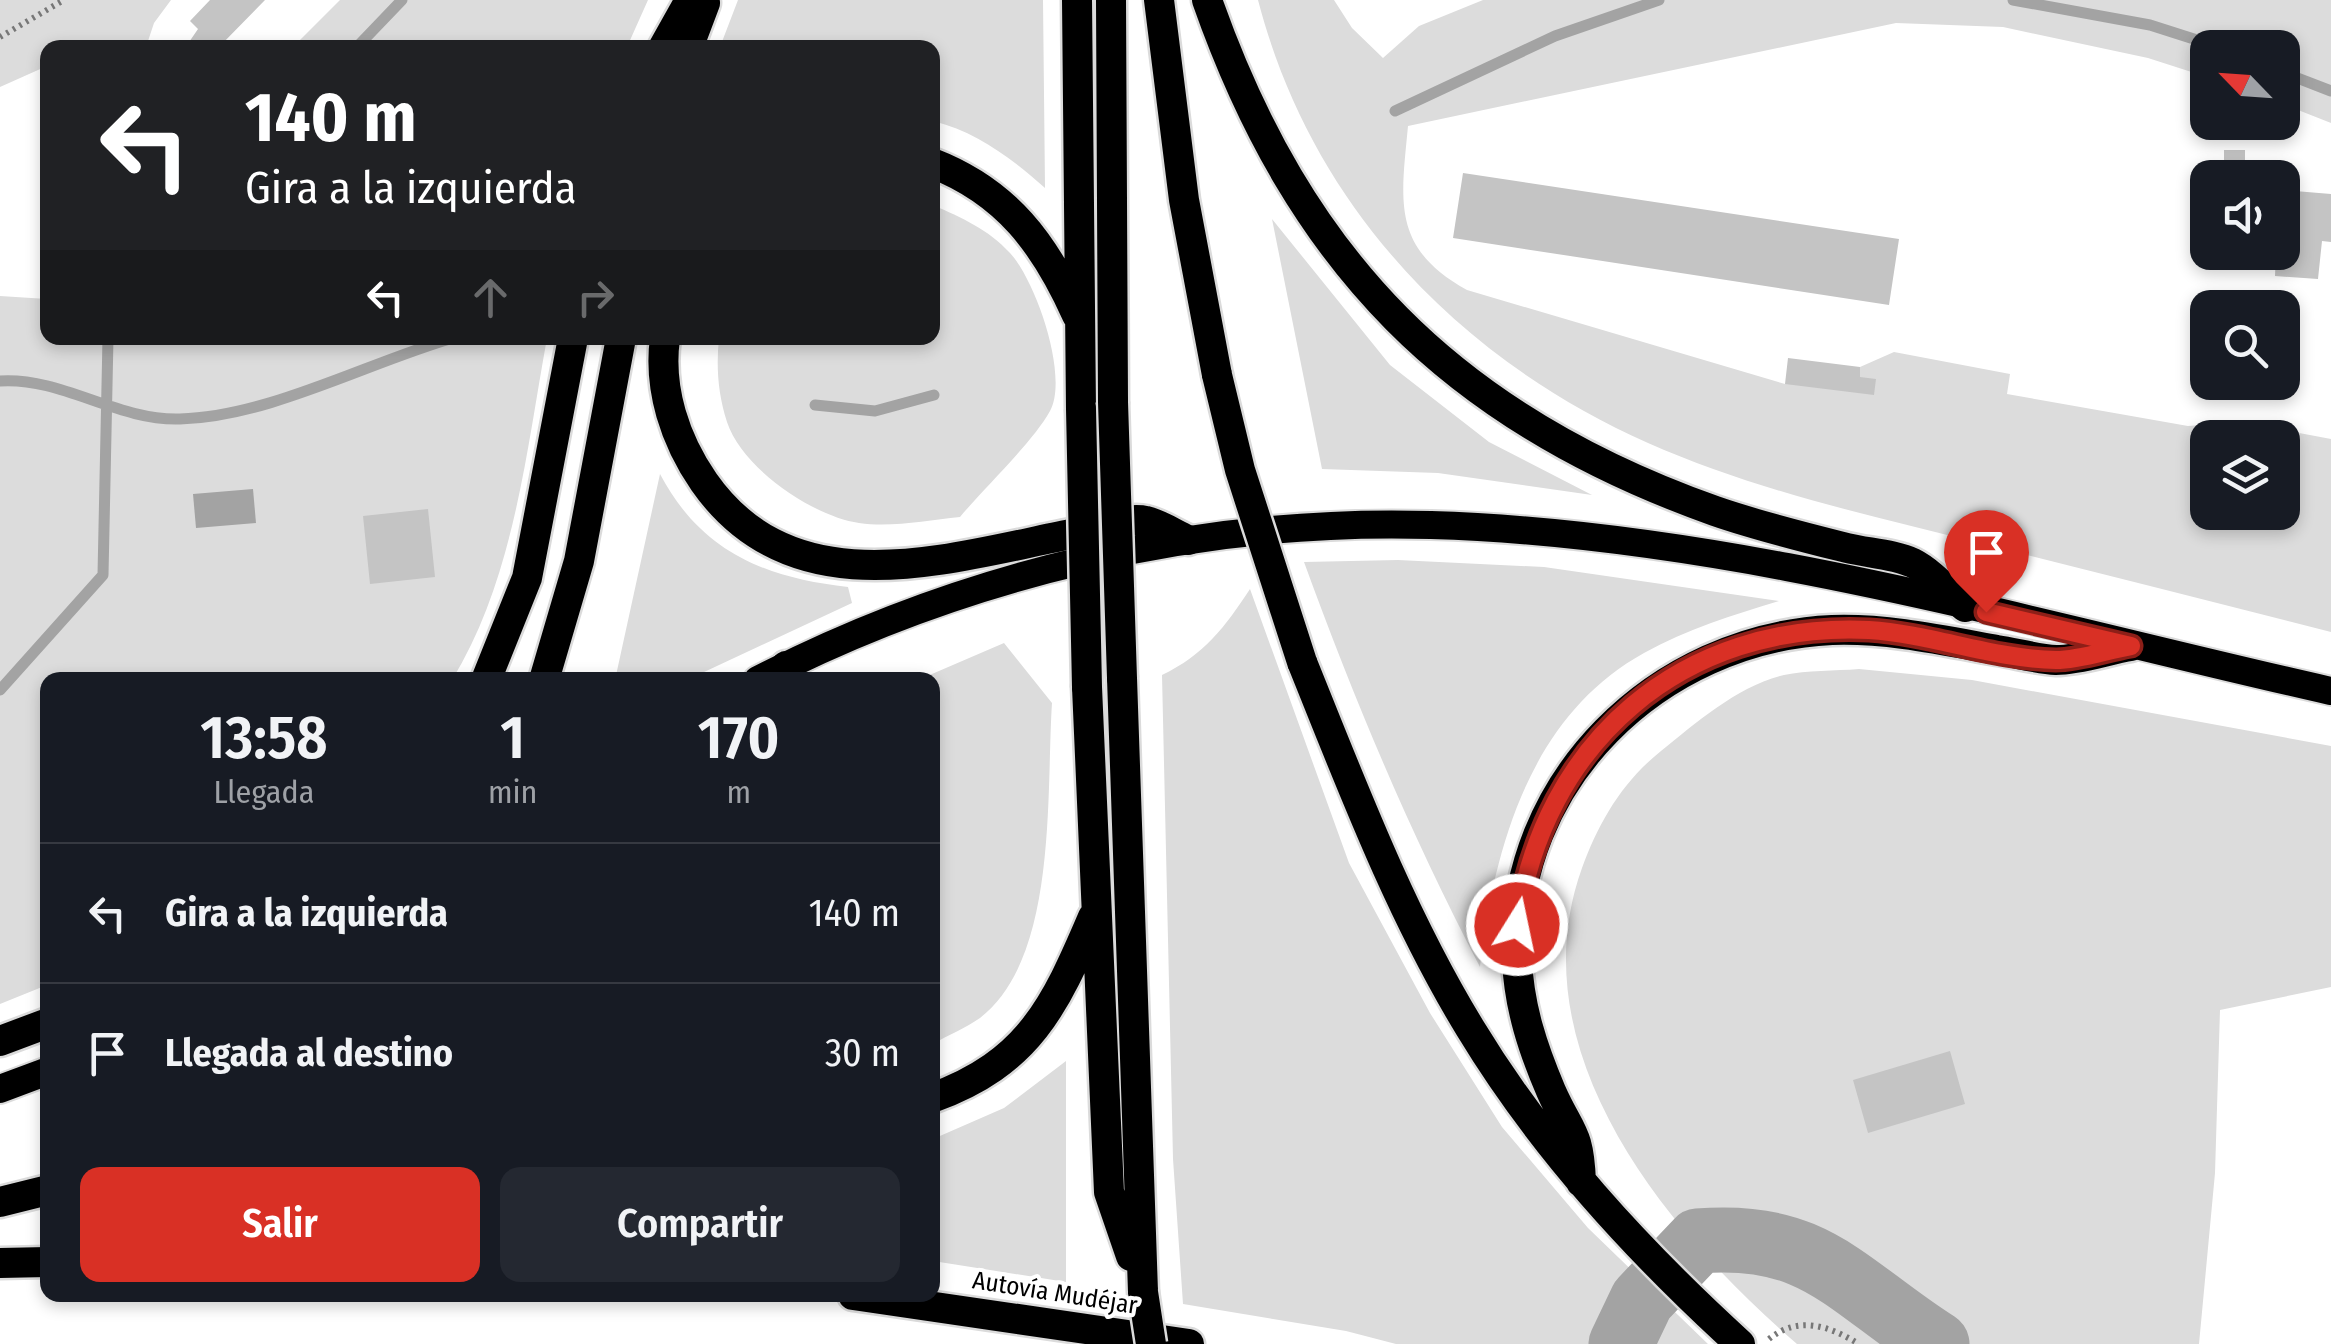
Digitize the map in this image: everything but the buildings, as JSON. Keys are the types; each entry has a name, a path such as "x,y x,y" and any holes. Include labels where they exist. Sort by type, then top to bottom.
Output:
{"highway":[{"path":"668,40 690,0"},
{"path":"691,40 706,0"},
{"path":"1076,0 1088,687 1109,1192 1143,1292"},
{"path":"1111,0 1114,402 1122,678 1137,1174 1143,1292 1151,1344"},
{"path":"1159,0 1184,200 1217,375 1250,502 1302,662 1363,813 1434,964 1505,1082 1581,1182 1633,1241 1740,1344"},
{"path":"1206,0 1258,128 1323,235 1414,337 1474,388 1536,430 1656,489 1784,532 1914,564 1965,607"},
{"path":"940,168 982,187 1032,231 1081,326"},
{"path":"490,672 515,616 530,562 571,345"},
{"path":"546,672 586,530 620,345"},
{"path":"665,345 669,409 692,466 732,513 782,547 840,565 878,568 925,563 1143,520 1188,540"},
{"path":"786,672 912,612 984,588 1188,540 1365,525 1518,530 1694,552 1965,607 2331,692"},
{"path":"1581,1182 1580,1141 1555,1100 1528,1029 1520,995 1517,925 1530,856 1543,823 1578,762 1600,735 1684,670 1715,654 1791,634 1870,630 2057,660 2131,646"},
{"path":"940,1094 991,1072 1038,1028 1058,998 1096,909"},
{"path":"0,1042 40,1026"},
{"path":"0,1089 40,1074"},
{"path":"0,1202 40,1192"},
{"path":"0,1264 40,1262"},
{"name":"Autovía Mudéjar","path":"900,1302 1189,1344"}],"path":[{"path":"0,37 64,0"},
{"path":"1763,1344 1790,1327 1814,1323 1859,1344"}],"shaded area":[{"path":"0,0 171,0 154,23 148,40 40,40 40,69 0,87"},
{"path":"340,0 648,0 630,40 300,40"},
{"path":"738,0 1043,0 1045,188 993,147 940,123 940,40 723,40"},
{"path":"1258,0 1334,0 1352,28 1383,58 1419,26 1483,0 2331,0 2331,123 2300,111 2300,30 2190,30 2190,72 2148,58 2003,27 1896,23 1408,126 1404,200 1413,239 1425,257 1467,290 1785,384 1860,377 1860,367 1894,352 2010,374 2007,394 2190,426 2190,530 2300,530 2300,433 2331,439 2331,632 1770,488 1648,443 1579,408 1514,367 1455,319 1401,266 1354,207 1314,143 1282,74"},
{"path":"940,208 984,231 1020,266 1047,329 1053,353 1055,395 1050,411 1032,437 960,517 884,525 840,519 821,511 763,472 747,456 727,422 718,370 719,345 940,345"},
{"path":"1272,219 1390,365 1489,442 1592,495 1438,473 1322,469"},
{"path":"0,296 40,299 40,345 546,345 504,557 473,641 456,672 40,672 40,988 0,1004"},
{"path":"660,474 695,523 739,556 790,577 848,587 852,603 704,672 617,672"},
{"path":"253,489 256,523 196,528 193,494"},
{"path":"1398,560 1544,567 1779,601 1660,644 1605,680 1572,712 1524,789 1508,832 1486,922 1480,967 1385,768 1304,562"},
{"path":"1250,589 1349,863 1430,1013 1502,1127 1588,1228 1708,1344 1396,1344 1346,1331 1183,1304 1173,1159 1162,675 1212,639"},
{"path":"1004,643 1052,703 1043,872 1023,956 1005,991 980,1018 940,1040 940,672 937,672"},
{"path":"1859,669 1972,680 2331,746 2331,987 2220,1010 2215,1173 2199,1344 1797,1344 1699,1248 1654,1192 1616,1133 1587,1069 1569,1004 1567,936 1582,868 1604,819 1647,763 1734,696 1784,675"},
{"path":"1066,1061 1066,1282 940,1262 940,1136 1004,1108"}],"waterway":[{"path":"364,40 402,0"},
{"path":"1395,111 1555,36 1659,0"},
{"path":"2013,0 2150,25 2190,38"},
{"path":"2300,79 2331,91"},
{"path":"0,690 103,575 108,345"},
{"path":"0,381 46,386 134,413 180,419 214,416 283,399 431,345"},
{"path":"815,405 875,411 934,395"},
{"path":"1621,1344 1642,1300 1698,1241 1738,1240 1772,1245 1827,1267 1937,1344"}],"route":[{"path":"1517,925 1530,856 1543,823 1578,762 1626,711 1654,689 1715,654 1791,634 1830,630 1908,634 2057,660 2131,646 1986,612"}]}
